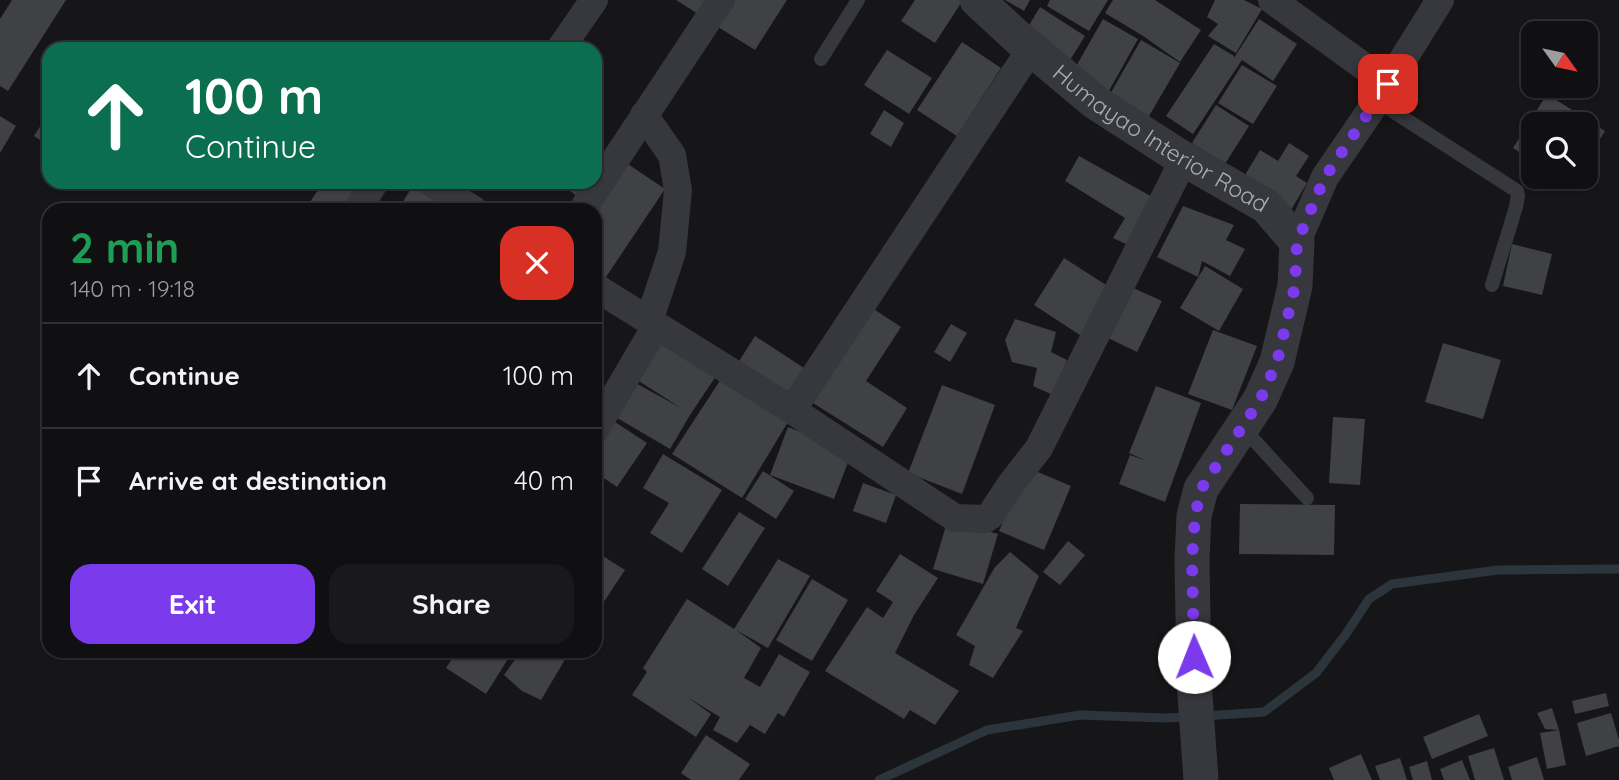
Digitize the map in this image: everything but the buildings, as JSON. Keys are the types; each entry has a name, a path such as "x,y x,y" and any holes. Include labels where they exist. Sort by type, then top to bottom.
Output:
{"street":[{"path":"565,42 594,0"},
{"path":"602,179 721,0"},
{"name":"Humayao Interior Road","path":"978,0 1031,49 1095,102 1184,159 1266,206 1297,242"},
{"path":"1272,0 1382,92"},
{"path":"1196,770 1192,559 1195,516 1201,489 1260,400 1277,362 1295,286 1297,242 1325,177 1440,0"},
{"path":"792,410 1031,49"},
{"path":"602,417 652,323 672,252 678,190 671,155 644,115"},
{"path":"602,291 792,410 955,518 985,519 990,516 1039,448 1184,159"},
{"path":"441,189 463,203"}],"lane":[{"path":"821,59 859,0"},
{"path":"1382,92 1517,191 1516,207 1492,285"},
{"path":"1242,427 1307,498"}],"waterway":[{"path":"1204,716 1264,712 1316,673 1369,599 1392,584 1498,570 1619,569"},
{"path":"879,780 987,730 1080,715 1190,717"}],"route":[{"path":"1194,657 1192,559 1195,516 1201,489 1260,400 1277,362 1295,286 1297,242 1325,177 1388,84"}]}
